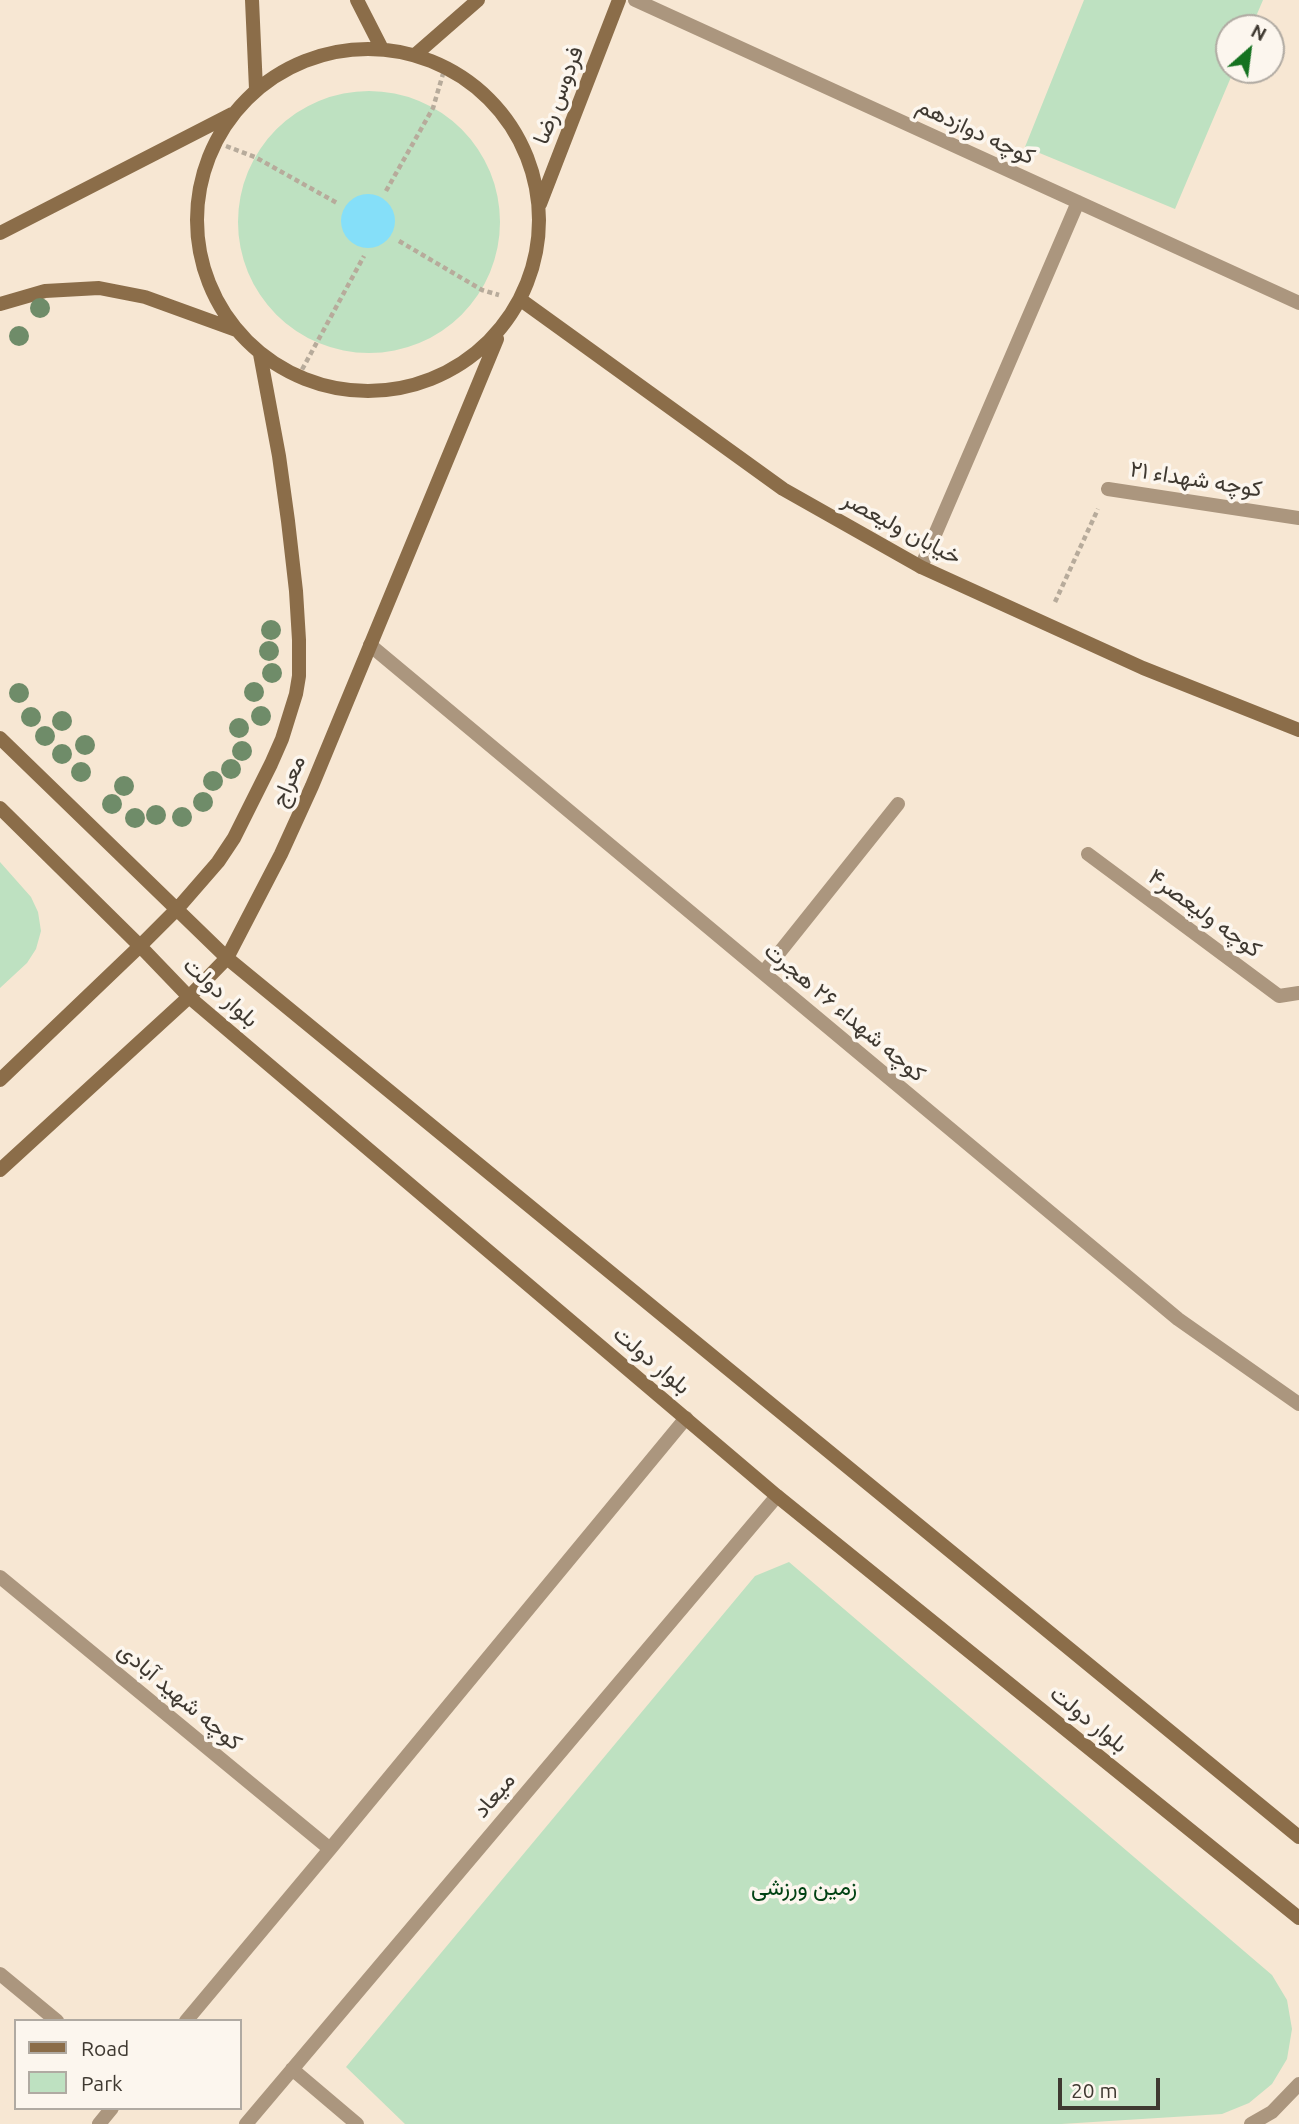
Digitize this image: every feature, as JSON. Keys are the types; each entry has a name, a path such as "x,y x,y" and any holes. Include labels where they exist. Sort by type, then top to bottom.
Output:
{"street":[{"path":"252,0 256,89"},
{"path":"356,0 382,49"},
{"path":"415,55 478,0"},
{"name":"فردوس رضا","path":"539,206 620,0"},
{"name":"کوچه دوازدهم","path":"635,0 1299,303"},
{"path":"382,49 415,55 444,67 474,86 499,110 519,139 532,171 539,206 539,238 532,270 521,300 500,331 478,353 451,371 422,384 359,392 328,387 298,377 260,354 236,330 217,302 203,271 197,238 196,205 202,172 215,141 233,114 256,89 284,70 315,57 348,50 382,49"},
{"path":"0,233 233,114"},
{"path":"921,567 1078,202"},
{"path":"0,304 45,291 99,288 145,297 236,330"},
{"name":"خیابان ولیعصر","path":"521,300 783,489 921,567 1143,668 1299,730"},
{"name":"معراج","path":"0,1170 189,997 227,958 282,853 500,331"},
{"name":"معراج","path":"0,1080 178,908 218,862 234,838 271,764 291,713 299,676 296,591 279,456 260,354"},
{"name":"کوچه شهداء ۲۱","path":"1108,489 1299,518"},
{"name":"کوچه شهداء ۲۶ هجرت","path":"370,645 1178,1319 1299,1404"},
{"name":"بلوار دولت","path":"0,738 227,958 1299,1837"},
{"path":"763,973 898,804"},
{"name":"بلوار دولت","path":"0,808 189,997 777,1496 1299,1918"},
{"name":"کوچه ولیعصر۴","path":"1088,855 1279,996 1299,993"},
{"path":"188,2019 686,1419"},
{"name":"میعاد","path":"246,2124 777,1496"},
{"name":"کوچه شهید آبادی","path":"0,1577 330,1849"},
{"path":"0,1974 55,2019"},
{"path":"292,2069 358,2124"},
{"path":"1251,2124 1272,2112 1299,2084"},
{"path":"99,2124 110,2110"}],"path":[{"path":"386,191 433,108 444,67"},
{"path":"215,141 255,157 337,203"},
{"path":"399,241 482,290 521,300"},
{"path":"298,377 364,257"},
{"name":"کوچه شهداء ۲۱","path":"1045,624 1108,489"}],"green space":[{"path":"1084,0 1263,0 1257,14 1215,14 1215,84 1228,84 1175,209 1025,147"},
{"path":"356,91 382,91 407,96 431,106 462,129 485,160 495,184 500,222 495,260 485,284 462,315 431,338 407,348 382,353 356,353 331,348 307,338 286,324 267,305 253,284 243,260 238,235 238,209 243,184 253,160 267,139 286,120 307,106 331,96"},
{"path":"0,862 31,897 38,912 41,931 36,949 27,963 0,988"},
{"name":"زمین ورزشی","path":"789,1562 1272,1975 1287,2000 1292,2029 1287,2059 1272,2084 1249,2103 1222,2114 1061,2124 405,2124 346,2067 755,1576"}],"water":[{"path":"373,194 383,198 391,206 395,221 391,236 383,244 363,248 353,244 345,236 341,216 345,206 353,198"}]}
